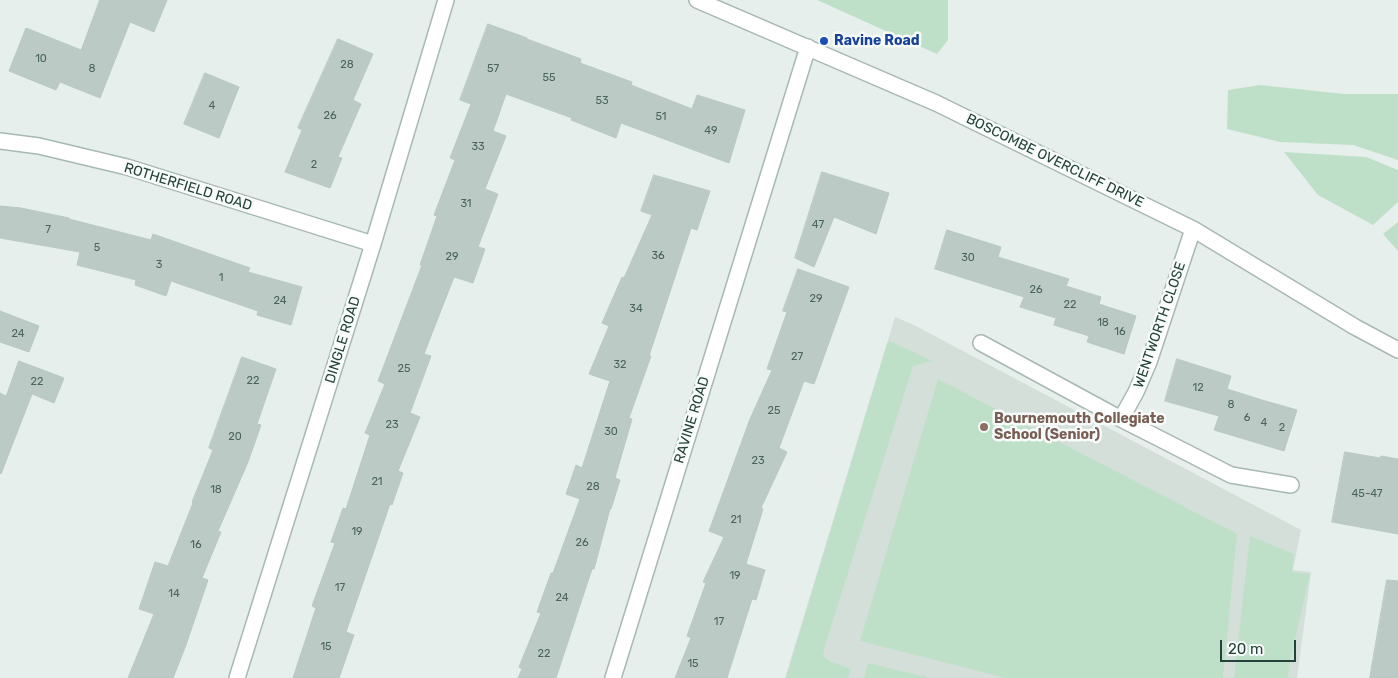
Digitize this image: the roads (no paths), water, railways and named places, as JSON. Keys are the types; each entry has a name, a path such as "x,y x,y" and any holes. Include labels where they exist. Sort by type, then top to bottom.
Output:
{"street":[{"name":"DINGLE ROAD","path":"237,678 373,244 446,0"},
{"name":"BOSCOMBE OVERCLIFF DRIVE","path":"697,0 936,103 1193,229 1355,327 1398,350"},
{"name":"RAVINE ROAD","path":"613,678 808,47"},
{"name":"ROTHERFIELD ROAD","path":"0,141 39,146 127,167 373,244"},
{"name":"WENTWORTH CLOSE","path":"1120,419 1136,392 1149,362 1193,229"},
{"path":"981,343 1120,419 1231,475 1291,485"}],"place":[{"name":"Ravine Road","path":"824,41"},
{"name":"Bournemouth Collegiate School (Senior)","path":"984,427"}]}
